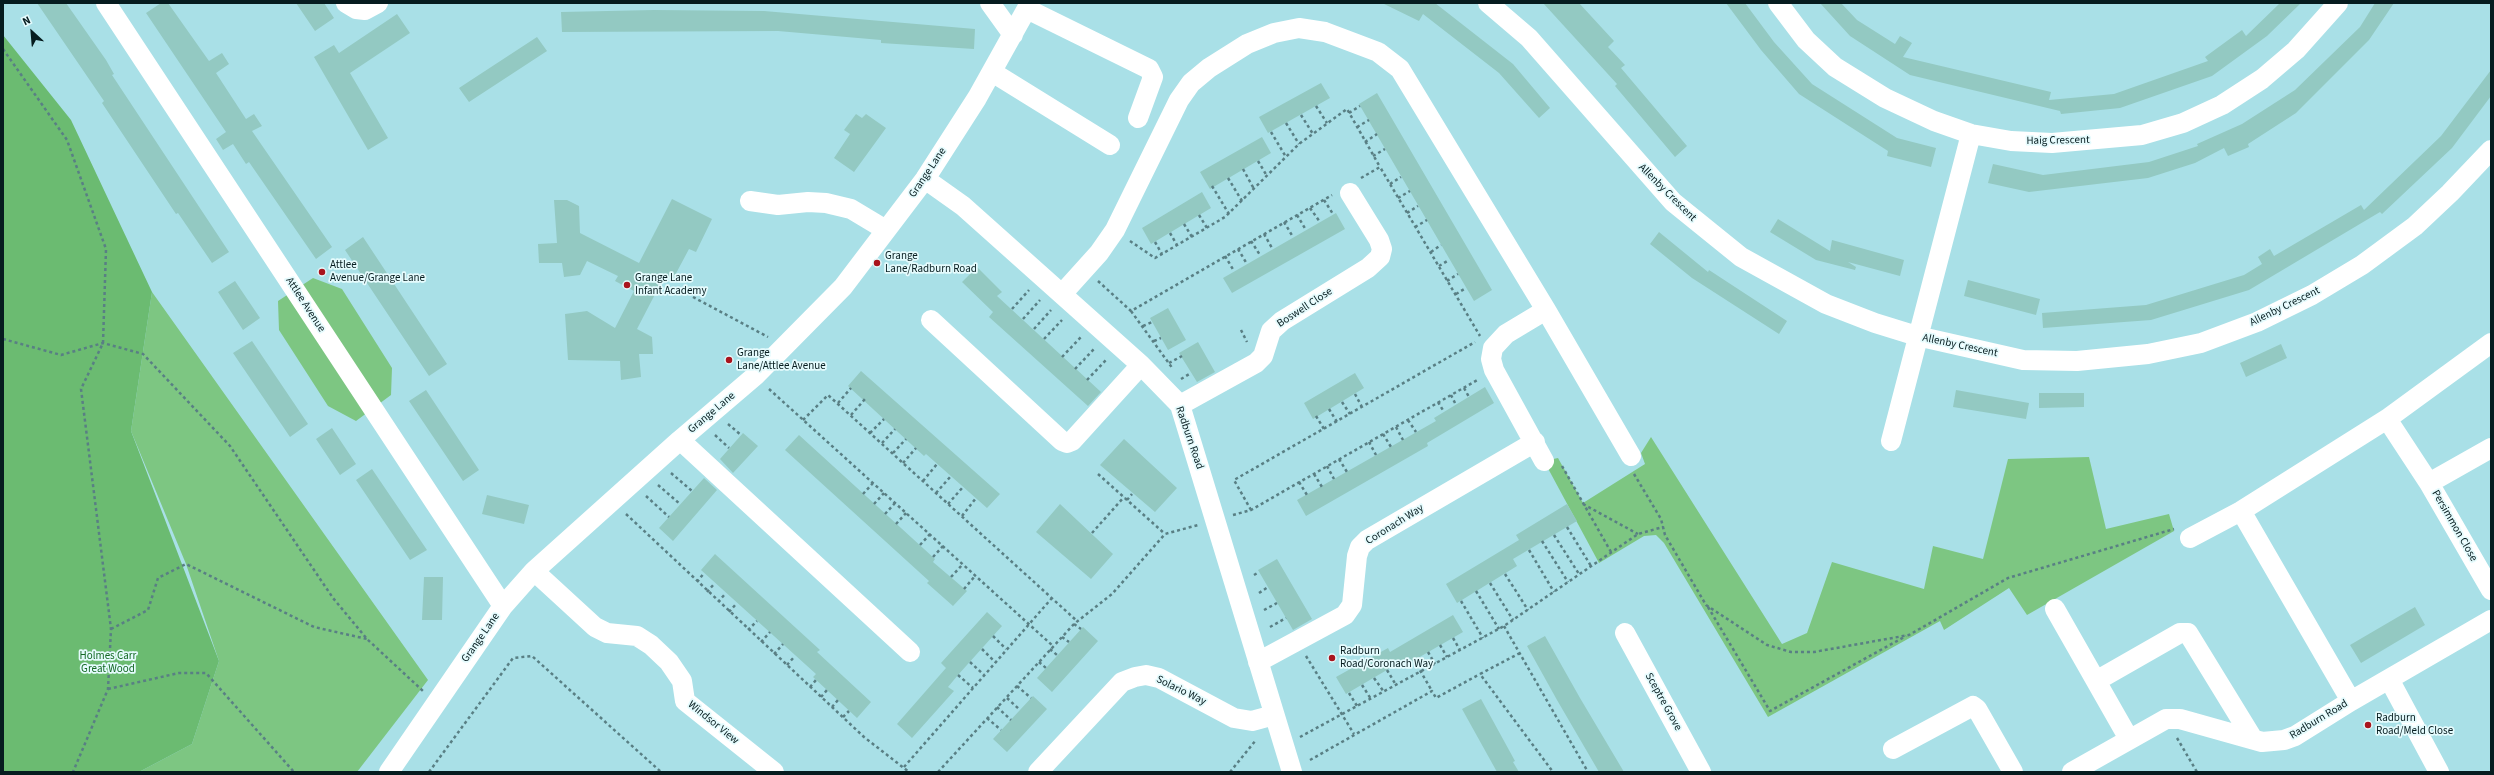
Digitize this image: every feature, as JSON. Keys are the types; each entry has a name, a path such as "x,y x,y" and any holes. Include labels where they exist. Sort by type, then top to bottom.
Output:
{"street":[{"name":"Attlee Avenue","path":"106,3 503,606"},
{"path":"346,3 356,9 366,10 378,3"},
{"path":"990,3 1013,35"},
{"name":"Allenby Crescent","path":"1488,3 1529,38 1583,97 1634,160 1673,202 1705,230 1741,257 1826,304 1917,336 2023,360 2078,361 2148,354 2201,343 2257,322 2312,296 2362,265 2415,226 2450,193 2491,150"},
{"name":"Haig Crescent","path":"1778,3 1806,40 1835,67 1885,98 1934,121 1970,134 2011,141 2052,143 2142,135 2183,122 2222,105 2262,79 2296,50 2338,3"},
{"name":"Grange Lane","path":"389,772 503,606 534,571 687,446 843,286 925,179 992,72 1028,6"},
{"path":"1028,6 1149,69 1153,77 1138,118"},
{"path":"1057,302 1115,230 1179,100 1190,83 1208,68 1247,44 1274,33 1299,28 1325,32 1378,52 1400,69 1546,310 1631,456"},
{"path":"992,72 1110,145"},
{"path":"1892,441 1917,336 1970,134"},
{"name":"Radburn Road","path":"925,179 963,206 1057,302 1141,365 1180,405 1292,772"},
{"name":"Boswell Close","path":"1180,405 1256,363 1263,356 1271,331 1282,321 1375,263 1382,249 1348,190"},
{"path":"750,201 778,205 808,202 826,203 851,209 886,230"},
{"path":"1544,461 1535,442 1494,370 1491,359 1493,348 1506,334 1546,310"},
{"path":"931,320 1062,441 1067,443 1072,441 1141,365"},
{"path":"2190,538 2241,511 2388,419 2491,343"},
{"path":"2388,419 2429,483"},
{"name":"Coronach Way","path":"1258,662 1345,615 1352,605 1357,556 1360,547 1367,540 1535,442"},
{"path":"687,446 910,652"},
{"name":"Persimmon Close","path":"2491,448 2429,483 2491,590"},
{"path":"2241,511 2351,700"},
{"name":"Windsor View","path":"534,571 595,627 607,633 637,636 651,645 669,662 682,681 685,701 774,772"},
{"path":"2055,609 2129,739"},
{"name":"Radburn Road","path":"2166,719 2180,719 2253,739 2272,742 2284,740 2295,736 2351,700 2491,620"},
{"name":"Sceptre Grove","path":"1625,633 1701,772"},
{"path":"2096,680 2180,633 2188,633 2253,739"},
{"name":"Solario Way","path":"1049,768 1122,682 1135,676 1146,675 1159,678 1234,718 1252,721 1274,715"},
{"path":"2388,679 2439,772"},
{"path":"1893,749 1973,706 1977,709 2014,772"},
{"path":"2084,769 2129,739 2166,719"}],"path":[{"path":"3,49 67,140 106,248 103,343 81,389 111,629 108,688 72,772"},
{"path":"1316,106 1328,123"},
{"path":"1349,113 1360,106"},
{"path":"1115,230 1155,258 1229,214 1299,144 1347,109 1373,156 1482,338 1234,480 1251,510"},
{"path":"1301,114 1313,134"},
{"path":"1357,127 1369,120"},
{"path":"1286,123 1299,144"},
{"path":"1271,132 1286,157"},
{"path":"1365,142 1377,134"},
{"path":"1373,156 1386,149"},
{"path":"1258,161 1267,176"},
{"path":"1132,311 1310,207 1348,190 1380,167"},
{"path":"1243,169 1254,189"},
{"path":"1390,184 1402,177"},
{"path":"1228,178 1242,201"},
{"path":"1212,186 1229,214"},
{"path":"1398,198 1410,192"},
{"path":"1324,200 1333,214"},
{"path":"1407,213 1418,206"},
{"path":"1310,207 1320,222"},
{"path":"1199,215 1207,228"},
{"path":"1297,215 1306,230"},
{"path":"1415,227 1427,220"},
{"path":"1284,222 1293,237"},
{"path":"1184,224 1192,237"},
{"path":"1170,232 1177,246"},
{"path":"1264,234 1272,248"},
{"path":"1252,241 1260,255"},
{"path":"1155,242 1162,254"},
{"path":"1431,252 1441,245"},
{"path":"1238,249 1247,264"},
{"path":"1225,256 1234,271"},
{"path":"1439,266 1450,260"},
{"path":"1085,269 1132,311 1184,383"},
{"path":"1447,281 1458,274"},
{"path":"1456,294 1466,288"},
{"path":"1012,309 1029,290"},
{"path":"694,297 785,346"},
{"path":"1023,319 1040,300"},
{"path":"1034,330 1057,302"},
{"path":"1044,339 1062,320"},
{"path":"1143,326 1152,322"},
{"path":"1241,330 1248,343"},
{"path":"1062,357 1081,337"},
{"path":"1154,341 1161,338"},
{"path":"3,339 61,355 103,343 143,354 169,384 230,446 334,598 368,639 416,685 437,701"},
{"path":"1075,369 1094,349"},
{"path":"1169,363 1182,356"},
{"path":"1087,380 1106,360"},
{"path":"938,772 1077,620 1112,594 1165,534 1251,510 1494,370"},
{"path":"1181,379 1191,373"},
{"path":"755,376 1053,646"},
{"path":"838,404 851,388"},
{"path":"1464,388 1469,397"},
{"path":"1355,394 1362,407"},
{"path":"803,420 828,395 1077,620"},
{"path":"1451,395 1456,404"},
{"path":"851,415 865,400"},
{"path":"1342,402 1350,414"},
{"path":"1438,402 1444,412"},
{"path":"1329,409 1337,422"},
{"path":"1316,416 1324,429"},
{"path":"722,426 732,418"},
{"path":"870,433 884,419"},
{"path":"1408,420 1416,432"},
{"path":"726,423 741,435"},
{"path":"1396,427 1403,440"},
{"path":"882,443 895,428"},
{"path":"666,476 687,446 713,434 718,430"},
{"path":"713,434 729,448"},
{"path":"1383,434 1391,447"},
{"path":"893,453 906,439"},
{"path":"1369,442 1376,455"},
{"path":"903,463 916,448"},
{"path":"1631,456 1632,472 1663,527 1665,535 1770,711 1909,635 2008,578 2182,526 2190,538"},
{"path":"1544,461 1558,458 1582,504 1611,552"},
{"path":"1339,459 1347,472"},
{"path":"923,481 937,464"},
{"path":"1326,466 1334,479"},
{"path":"670,472 692,491"},
{"path":"1098,474 1165,534"},
{"path":"1314,474 1322,487"},
{"path":"936,493 951,476"},
{"path":"652,487 661,480"},
{"path":"1299,482 1307,495"},
{"path":"863,494 873,483"},
{"path":"657,484 680,504"},
{"path":"948,504 963,487"},
{"path":"639,498 648,490"},
{"path":"874,504 884,493"},
{"path":"644,494 669,517"},
{"path":"1127,500 1132,494"},
{"path":"1092,533 1124,497"},
{"path":"962,516 976,498"},
{"path":"885,514 895,503"},
{"path":"1582,504 1638,534"},
{"path":"629,507 624,512 707,592 843,717 909,772"},
{"path":"896,524 906,513"},
{"path":"1235,514 1237,522"},
{"path":"1567,527 1591,566"},
{"path":"1284,746 1499,629 1638,534 1663,527"},
{"path":"920,545 930,534"},
{"path":"1554,535 1579,574"},
{"path":"1542,541 1568,582"},
{"path":"933,557 943,546"},
{"path":"1528,550 1554,592"},
{"path":"111,629 148,610 158,578 186,564 314,628 368,639"},
{"path":"951,577 963,564"},
{"path":"1251,568 1255,581"},
{"path":"1254,575 1259,572"},
{"path":"697,582 704,573"},
{"path":"1505,574 1528,610"},
{"path":"964,589 976,576"},
{"path":"707,592 715,583"},
{"path":"1490,583 1513,620"},
{"path":"1257,587 1261,598"},
{"path":"1259,593 1268,587"},
{"path":"1476,591 1499,629"},
{"path":"718,602 726,593"},
{"path":"904,768 1006,649 1052,598"},
{"path":"1461,601 1483,638"},
{"path":"729,612 737,603"},
{"path":"1264,610 1277,603"},
{"path":"1263,604 1266,616"},
{"path":"1706,605 1767,646 1791,652 1814,652 1909,635"},
{"path":"1270,627 1286,618"},
{"path":"748,630 757,621"},
{"path":"1268,622 1279,650"},
{"path":"1074,624 1081,629"},
{"path":"1504,626 1588,772"},
{"path":"761,642 770,632"},
{"path":"993,636 1006,649"},
{"path":"1062,637 1069,642"},
{"path":"1452,638 1460,650"},
{"path":"1298,640 1354,734"},
{"path":"774,654 783,644"},
{"path":"1440,645 1447,657"},
{"path":"982,649 995,662"},
{"path":"1050,649 1058,655"},
{"path":"1428,652 1435,664"},
{"path":"1414,660 1436,698 1520,653"},
{"path":"429,772 512,658 532,656 661,772"},
{"path":"786,665 795,656"},
{"path":"970,662 984,675"},
{"path":"1039,662 1046,668"},
{"path":"1387,670 1396,685"},
{"path":"108,688 179,674 206,673 294,772"},
{"path":"1480,674 1553,772"},
{"path":"958,675 973,688"},
{"path":"1374,678 1384,692"},
{"path":"810,687 816,680"},
{"path":"1362,684 1371,699"},
{"path":"1017,686 1031,698"},
{"path":"821,697 827,690"},
{"path":"1312,765 1310,759 1432,691"},
{"path":"1349,693 1357,706"},
{"path":"1007,698 1020,710"},
{"path":"832,707 838,700"},
{"path":"998,707 1011,720"},
{"path":"843,717 849,711"},
{"path":"987,718 1001,730"},
{"path":"2166,719 2197,772"},
{"path":"1230,772 1258,739"}],"green space":[{"name":"Holmes Carr Great Wood","path":"3,35 71,120 152,292 131,431 219,661 192,744 139,772 3,772"},
{"path":"313,278 342,289 392,368 391,395 356,421 328,406 279,330 278,301"},
{"path":"152,292 428,680 357,772 139,772 192,744 219,661 186,564 131,431"},
{"path":"1651,437 1782,644 1807,633 1832,562 1924,589 1933,546 1983,559 2008,459 2089,457 2106,529 2169,514 2174,531 2027,615 2009,588 1944,630 1940,621 1768,717 1664,543 1656,535 1644,536 1599,563 1544,461 1558,458 1583,503 1645,464 1641,453"}],"building":[{"path":"37,3 66,3 106,60 114,74 112,75 229,252 212,263 178,213 176,214 102,103 104,101"},
{"path":"161,3 168,3 209,61 222,53 229,64 216,73 246,119 254,114 262,126 252,131 332,247 316,259 249,162 246,164 233,144 223,150 216,139 226,132 146,13"},
{"path":"296,3 324,3 334,18 315,31"},
{"path":"1382,3 1435,3 1513,64 1550,108 1539,118 1499,73 1423,14 1419,21"},
{"path":"1543,3 1579,3 1614,41 1608,47 1625,65 1621,68 1687,146 1675,157 1615,86 1617,84"},
{"path":"1726,3 1745,3 1774,42 1812,84 1897,138 1936,148 1931,167 1887,156 1888,151 1799,94 1761,50"},
{"path":"1820,3 1841,3 1857,20 1895,44 1900,36 1912,43 1903,57 2051,92 2049,100 2114,94 2208,61 2205,57 2242,30 2246,36 2280,3 2301,3 2267,36 2212,76 2120,108 2061,114 2060,111 1910,75 1850,36"},
{"path":"2375,3 2394,3 2369,40 2296,113 2248,144 2249,147 2228,156 2224,148 2195,163 2148,178 2029,192 1988,183 1993,164 2043,175 2149,162 2198,146 2197,144 2242,124 2295,90 2360,27"},
{"path":"654,10 764,11 975,29 974,49 881,43 881,40 778,31 562,32 561,12"},
{"path":"397,14 410,33 350,73 388,138 368,150 314,57 334,45 339,53"},
{"path":"537,37 547,51 469,102 459,88"},
{"path":"2491,70 2491,96 2452,148 2382,214 2380,212 2249,290 2151,320 2043,328 2042,313 2146,305 2244,275 2262,264 2258,257 2270,249 2274,256 2361,205 2364,210 2441,136"},
{"path":"1321,83 1330,98 1268,133 1259,117"},
{"path":"1377,93 1492,290 1474,301 1359,104"},
{"path":"856,114 862,118 866,114 886,128 854,172 834,158 850,134 844,130"},
{"path":"1262,137 1271,153 1210,189 1200,172"},
{"path":"1202,192 1211,208 1151,244 1142,228"},
{"path":"672,199 712,219 696,252 689,249 673,279 665,275 637,329 652,337 653,354 639,354 641,377 621,380 620,361 568,360 565,314 587,311 615,328 634,291 615,281 618,276 587,261 580,275 564,277 562,263 539,263 538,244 557,243 554,200 567,200 579,206 580,233 639,263"},
{"path":"1336,213 1345,229 1232,293 1223,278"},
{"path":"1778,219 1830,251 1832,240 1904,260 1900,276 1848,262 1856,267 1855,270 1816,260 1770,232"},
{"path":"1659,232 1708,272 1709,270 1787,321 1779,334 1692,278 1650,244"},
{"path":"363,237 447,364 429,376 345,250"},
{"path":"977,267 1002,292 997,296 1101,392 1088,406 989,317 993,312 962,282"},
{"path":"1968,280 2040,299 2036,315 1964,296"},
{"path":"235,281 260,318 243,330 218,292"},
{"path":"1168,308 1186,340 1168,350 1150,318"},
{"path":"252,341 308,424 290,437 233,353"},
{"path":"1198,342 1215,372 1197,382 1179,353"},
{"path":"2281,344 2287,358 2246,377 2240,363"},
{"path":"861,371 1000,494 987,508 926,454 924,456 848,386"},
{"path":"1355,373 1364,388 1313,419 1304,403"},
{"path":"1485,387 1494,403 1427,443 1428,446 1306,516 1297,500 1436,421 1434,418"},
{"path":"426,390 479,470 463,481 409,401"},
{"path":"1956,390 2029,403 2026,419 1953,407"},
{"path":"2039,393 2084,393 2084,407 2039,408"},
{"path":"332,428 356,464 340,475 316,439"},
{"path":"743,433 758,446 733,473 720,459"},
{"path":"799,435 935,559 933,562 967,591 953,606 927,583 929,581 785,450"},
{"path":"1124,439 1177,488 1155,512 1100,465"},
{"path":"372,469 427,550 410,560 356,480"},
{"path":"704,478 717,490 673,541 659,528"},
{"path":"487,495 529,505 524,524 482,514"},
{"path":"1060,504 1113,554 1091,579 1036,532"},
{"path":"1567,504 1577,521 1513,559 1517,566 1457,603 1446,584 1519,540 1516,535"},
{"path":"715,554 820,650 817,652 871,702 857,718 813,677 816,674 701,570"},
{"path":"1277,559 1312,619 1293,630 1258,570"},
{"path":"424,577 443,577 442,620 422,620"},
{"path":"2415,607 2425,625 2361,663 2350,645"},
{"path":"987,612 1002,626 948,687 954,691 912,738 897,724 946,668 941,663"},
{"path":"1453,615 1463,632 1411,662 1409,657 1346,694 1336,677 1388,648 1390,652"},
{"path":"1083,627 1098,641 1052,692 1037,678"},
{"path":"1545,636 1624,772 1599,772 1557,700 1527,646"},
{"path":"1033,696 1047,709 1007,752 993,739"},
{"path":"1481,699 1515,761 1513,762 1519,772 1497,772 1462,709"}],"place":[{"name":"Grange Lane/Radburn Road","path":"877,263"},
{"name":"Attlee Avenue/Grange Lane","path":"322,272"},
{"name":"Grange Lane Infant Academy","path":"627,285"},
{"name":"Grange Lane/Attlee Avenue","path":"729,360"},
{"name":"Radburn Road/Coronach Way","path":"1332,658"},
{"name":"Radburn Road/Meld Close","path":"2368,725"}]}
